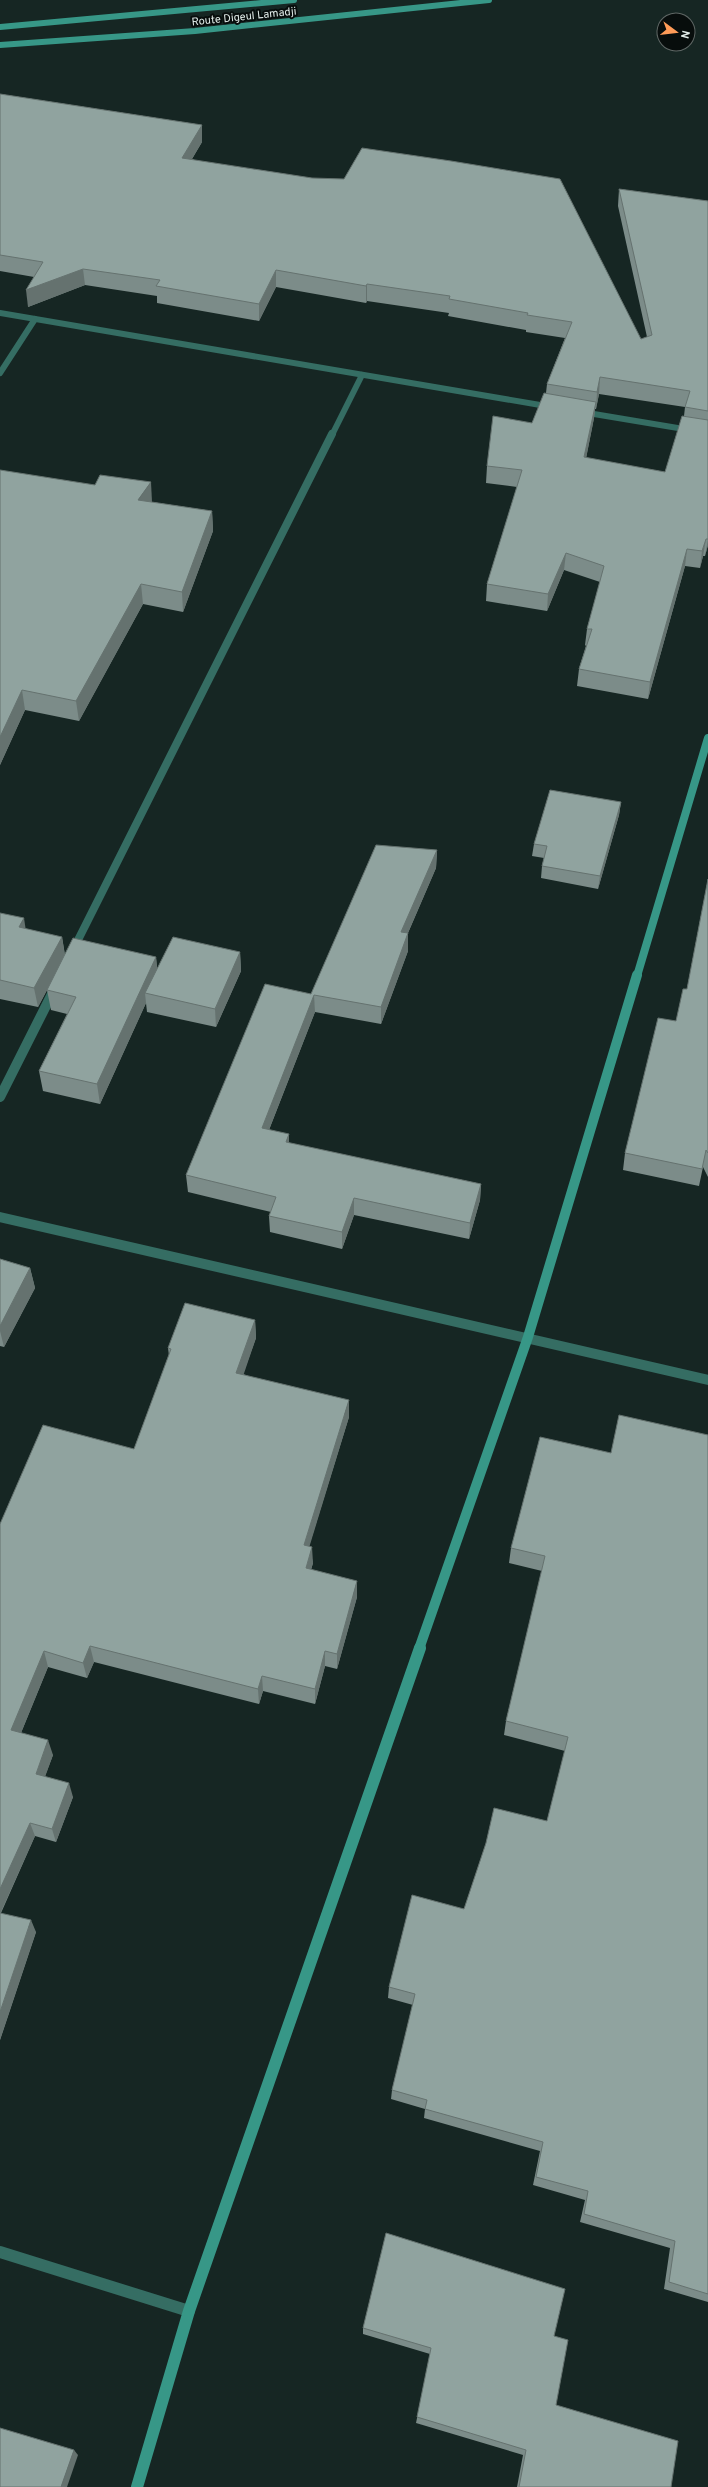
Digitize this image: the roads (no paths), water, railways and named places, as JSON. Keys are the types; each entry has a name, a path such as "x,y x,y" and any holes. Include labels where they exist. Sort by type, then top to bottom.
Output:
{"street":[{"path":"0,26 294,0"},
{"name":"Route Digeul Lamadji","path":"0,45 195,31 489,0"},
{"path":"0,313 559,408"},
{"path":"0,373 35,319"},
{"path":"68,961 362,375"},
{"path":"574,411 708,433"},
{"path":"137,2487 189,2311 528,1337 708,738"},
{"path":"0,1097 57,982"},
{"path":"0,1217 528,1337 708,1380"},
{"path":"0,2252 189,2311"}]}
